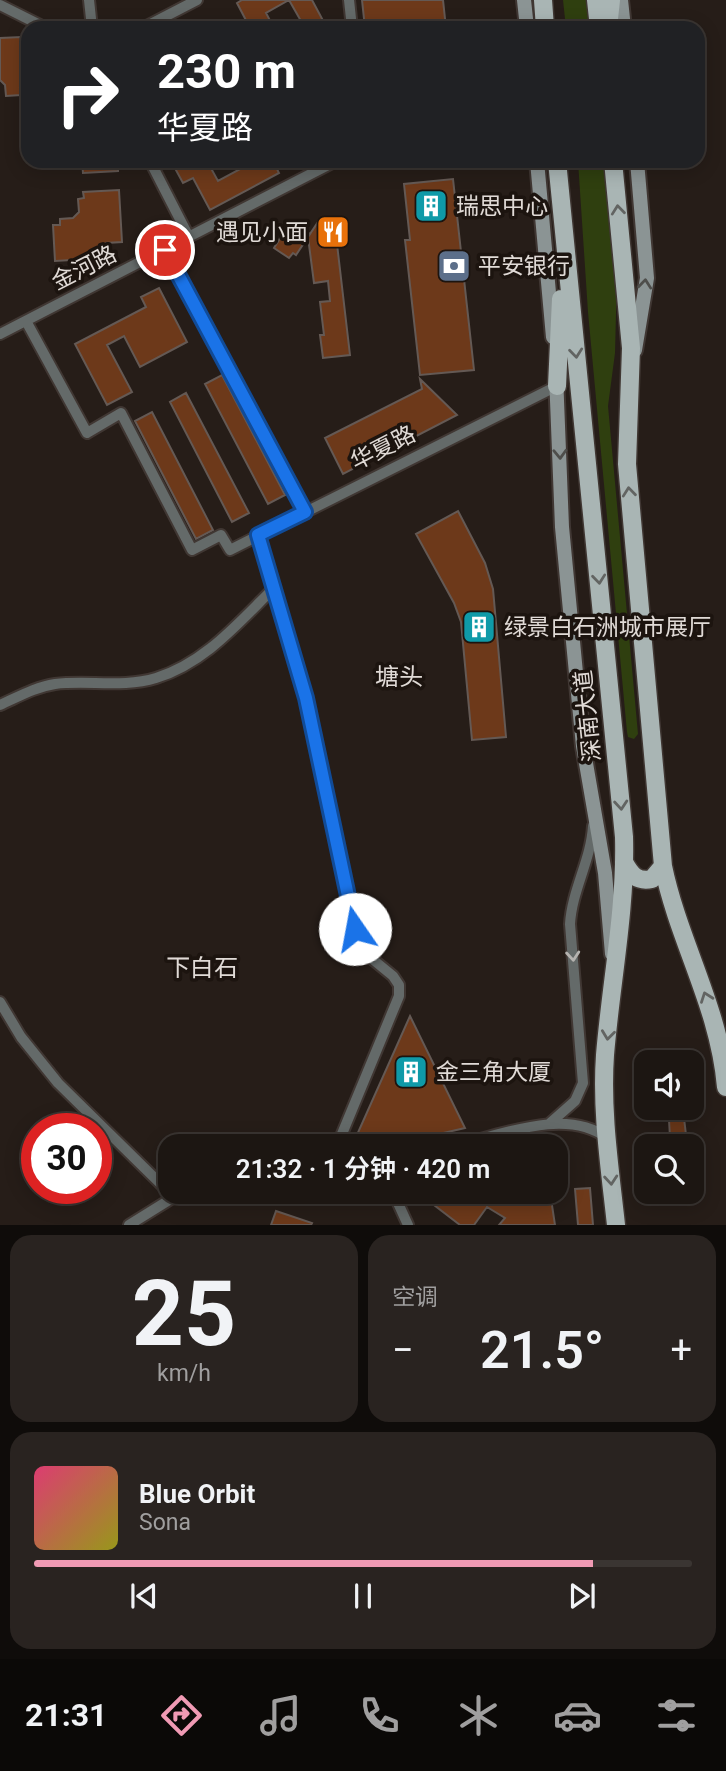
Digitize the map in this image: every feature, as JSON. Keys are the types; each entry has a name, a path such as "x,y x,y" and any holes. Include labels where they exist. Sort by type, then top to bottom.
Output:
{"main road":[{"path":"524,0 526,21"},
{"path":"596,0 598,21"},
{"path":"609,21 611,0"},
{"path":"621,0 623,21"},
{"path":"543,3 543,21"},
{"path":"538,168 557,386 562,527 583,746 605,873 614,982"},
{"name":"深南大道","path":"558,168 615,731 624,862 605,1056 608,1139 616,1225"},
{"path":"614,168 631,375"},
{"path":"638,168 647,278 631,375 626,427 627,464 663,866 670,898 717,1027 726,1087"},
{"path":"557,386 561,212"},
{"path":"624,862 632,874 642,880 652,879 663,866"}],"street":[{"path":"89,0 91,21"},
{"path":"156,21 197,0"},
{"path":"349,0 351,21"},
{"path":"0,5 32,21"},
{"path":"154,168 189,237"},
{"name":"金河路","path":"0,334 323,168"},
{"path":"165,250 305,512"},
{"name":"华夏路","path":"26,321 87,433 121,413 192,550 221,535 230,550 557,386"},
{"path":"258,535 306,698 360,949 393,976 398,985 399,996 342,1134"},
{"path":"0,705 23,693 56,684 122,683 155,678 186,666 213,648 274,588"},
{"path":"549,1124 575,1101 583,1083 570,924 591,845 593,805"},
{"path":"0,1002 21,1037 58,1083 158,1181"},
{"path":"506,1134 549,1124 582,1125 608,1139"},
{"path":"129,1225 163,1204"},
{"path":"398,1204 408,1225"}],"green space":[{"path":"563,0 591,0 593,21 565,21"},
{"path":"578,168 607,168 617,274 615,353 608,406 638,734 634,739 628,737 627,732 588,312"}],"building":[{"path":"242,0 289,0 266,13 270,21 246,21 237,3"},
{"path":"289,0 312,0 323,21 301,21"},
{"path":"362,0 443,0 445,21 364,21"},
{"path":"21,37 21,95 6,96 5,85 0,80 0,38"},
{"path":"83,168 118,168 118,171 83,173"},
{"path":"175,168 211,168 218,181 242,168 276,168 279,173 210,210 193,178 183,183"},
{"path":"453,179 474,370 420,375 405,240 410,240 404,184"},
{"path":"119,190 122,242 106,243 107,258 55,261 53,225 60,225 60,219 73,218 79,212 78,199 84,198 83,192"},
{"path":"320,219 343,234 337,244 350,355 323,358 320,335 324,335 320,302 330,301 328,281 314,283 308,237"},
{"path":"296,225 310,234 296,255 293,253 289,258 274,248 282,235 287,239"},
{"path":"159,288 187,342 140,367 124,336 107,345 132,392 107,405 75,344 146,307 141,297"},
{"path":"222,375 285,495 268,504 205,384"},
{"path":"420,379 457,415 343,474 325,438 422,389"},
{"path":"186,393 249,513 232,522 170,402"},
{"path":"152,412 213,530 196,539 135,421"},
{"name":"绿景白石洲城市展厅","path":"458,511 485,563 493,589 506,737 472,740 461,622 454,603 416,534"},
{"name":"金三角大厦","path":"410,1016 465,1128 439,1134 357,1134"},
{"path":"669,1120 684,1120 686,1134 670,1134"},
{"path":"590,1188 593,1225 578,1225 575,1189"},
{"path":"552,1204 555,1225 499,1225 505,1218 487,1207 474,1225 460,1225 434,1205"},
{"path":"276,1211 312,1223 271,1225"}],"place":[{"name":"瑞思中心","path":"431,206"},
{"name":"遇见小面","path":"333,232"},
{"name":"平安银行","path":"454,266"},
{"name":"绿景白石洲城市展厅","path":"479,627"},
{"name":"金三角大厦","path":"411,1072"}],"district":[{"name":"塘头","path":"399,677"},
{"name":"下白石","path":"202,968"}],"route":[{"path":"165,250 305,512 258,535 306,698 355,929"}]}
